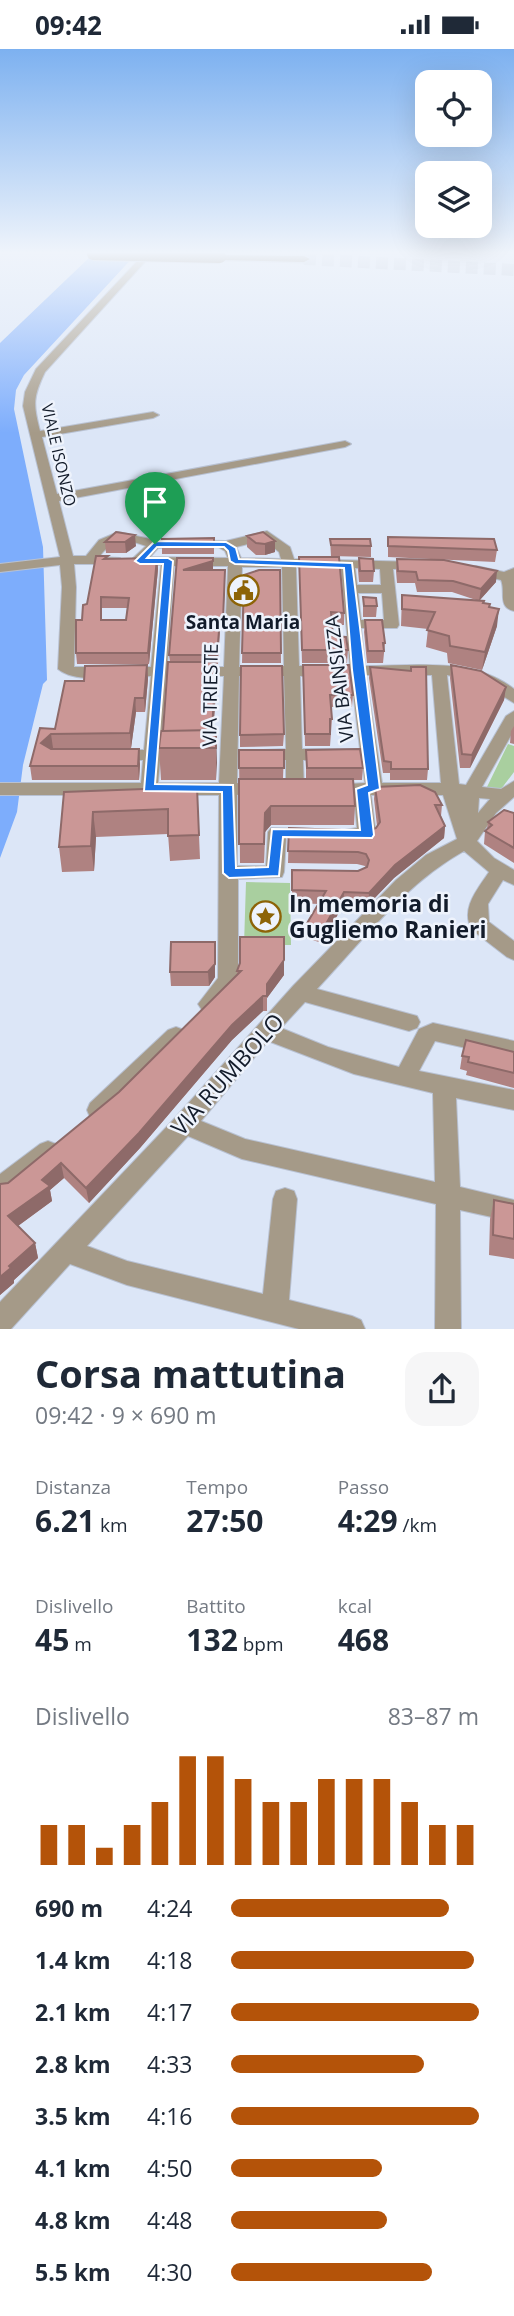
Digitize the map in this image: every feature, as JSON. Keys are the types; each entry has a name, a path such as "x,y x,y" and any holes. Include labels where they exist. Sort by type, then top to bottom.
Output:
{"street":[{"name":"VIALE ISONZO","path":"66,664 69,587 66,560 28,406 30,392 40,371 93,314"},
{"path":"36,435 153,415"},
{"path":"52,499 345,444"},
{"path":"90,560 99,546 115,535 126,534 155,544 226,545 267,535 285,550 289,564 293,755 301,789 461,790 505,798 514,819"},
{"path":"140,561 155,544"},
{"path":"226,545 233,550 235,561"},
{"path":"0,568 66,560 432,565"},
{"path":"149,789 168,561"},
{"name":"VIA TRIESTE","path":"81,1124 224,988 228,978 228,788 216,755 230,671 235,561"},
{"name":"VIA BAINSIZZA","path":"229,873 281,872 277,832 367,835 369,754 348,565"},
{"path":"354,624 392,625 386,565"},
{"path":"456,567 510,575 510,603 514,607"},
{"path":"350,589 388,589"},
{"path":"66,664 66,670 75,672 439,669 505,688"},
{"path":"439,669 461,790 467,841 479,854 507,874 478,904 479,925 514,952"},
{"path":"461,790 514,716"},
{"path":"103,755 369,754"},
{"path":"0,789 255,789"},
{"name":"VIA RUMBOLO","path":"0,1321 184,1124 300,992 403,885 433,860 467,841 505,798"},
{"path":"300,992 409,1022"},
{"path":"265,1030 298,1047 337,1061 514,1100"},
{"path":"406,1075 427,1035 433,1031 514,1050"},
{"path":"443,1085 448,1197 449,1329"},
{"path":"184,1124 242,1149 514,1211"},
{"path":"0,1188 60,1141"},
{"path":"275,1310 285,1199"},
{"path":"65,1250 127,1273 352,1329"}],"green space":[{"path":"508,744 514,746 514,772 498,793 486,789"},
{"path":"246,882 290,883 291,945 244,945"}],"water":[{"path":"31,314 81,314 24,375 16,390 14,409 43,547 47,680 43,684 23,765 17,812 0,858 0,343"}],"building":[{"path":"116,532 135,535 125,542 105,542"},
{"path":"263,532 275,541 256,543 247,536"},
{"path":"388,537 494,539 497,550 388,546"},
{"path":"214,538 214,543 162,542 162,539"},
{"path":"330,539 370,539 371,546 331,545"},
{"path":"96,556 108,556 104,559 157,558 148,653 76,653 76,620 82,620 83,605 87,604","holes":["101,597 129,598 126,620 101,620"]},
{"path":"299,557 339,557 344,613 331,612 333,636 346,637 348,650 302,650"},
{"path":"177,558 213,558 213,561 183,570 225,570 223,620 220,619 217,655 169,655"},
{"path":"359,558 373,559 374,571 360,571"},
{"path":"397,559 444,560 497,571 481,589 453,581 418,580 416,572 398,571"},
{"path":"259,570 280,570 281,653 242,653 244,575"},
{"path":"402,595 484,601 483,603 490,604 489,607 499,609 485,652 450,646 449,636 427,630 435,612 402,609"},
{"path":"363,597 376,598 377,606 364,606"},
{"path":"365,620 382,620 384,651 368,651"},
{"path":"168,662 216,662 212,730 163,731"},
{"path":"147,665 144,698 135,698 130,733 51,734 41,743 51,749 139,749 138,766 30,766 40,728 55,729 65,681 84,681 85,666"},
{"path":"303,665 349,665 353,695 330,695 330,734 305,734"},
{"path":"451,665 481,671 506,687 472,755 462,754"},
{"path":"241,666 282,666 284,734 240,735"},
{"path":"370,667 411,671 411,667 426,667 428,769 391,769 391,762 384,761"},
{"path":"216,730 216,748 159,748 161,731"},
{"path":"360,749 363,768 307,768 306,750"},
{"path":"239,750 284,750 284,768 239,768"},
{"path":"239,779 353,779 355,806 271,806 265,813 264,844 239,844"},
{"path":"420,785 435,792 442,805 435,805 445,826 395,865 369,893 344,892 322,931 306,925 326,891 292,890 292,870 358,871 367,867 369,860 366,854 358,852 288,851 289,828 369,831 376,828 380,822 375,787"},
{"path":"197,787 199,835 168,836 168,809 93,812 91,846 59,847 64,792"},
{"path":"504,810 514,813 514,848 485,831 492,825 488,822"},
{"path":"240,937 284,937 284,960 267,984 267,996 263,996 232,1025 139,1133 86,1188 61,1163 42,1180 50,1186 8,1216 35,1243 0,1277 0,1184 8,1183 119,1092 241,971 237,971 240,963"},
{"path":"171,942 215,942 215,964 208,972 170,972"},
{"path":"466,1040 514,1052 514,1073 468,1062 469,1057 462,1056"},
{"path":"494,1200 514,1204 514,1239 493,1235"}],"place":[{"name":"Santa Maria","path":"243,591"},
{"name":"In memoria di Gugliemo Ranieri","path":"266,916"}],"route":[{"path":"218,543 233,550 235,561 348,565 358,670 374,789 362,789 367,835 277,832 275,872 229,873 228,788 149,789 168,561 140,561 155,544 218,543"}]}
